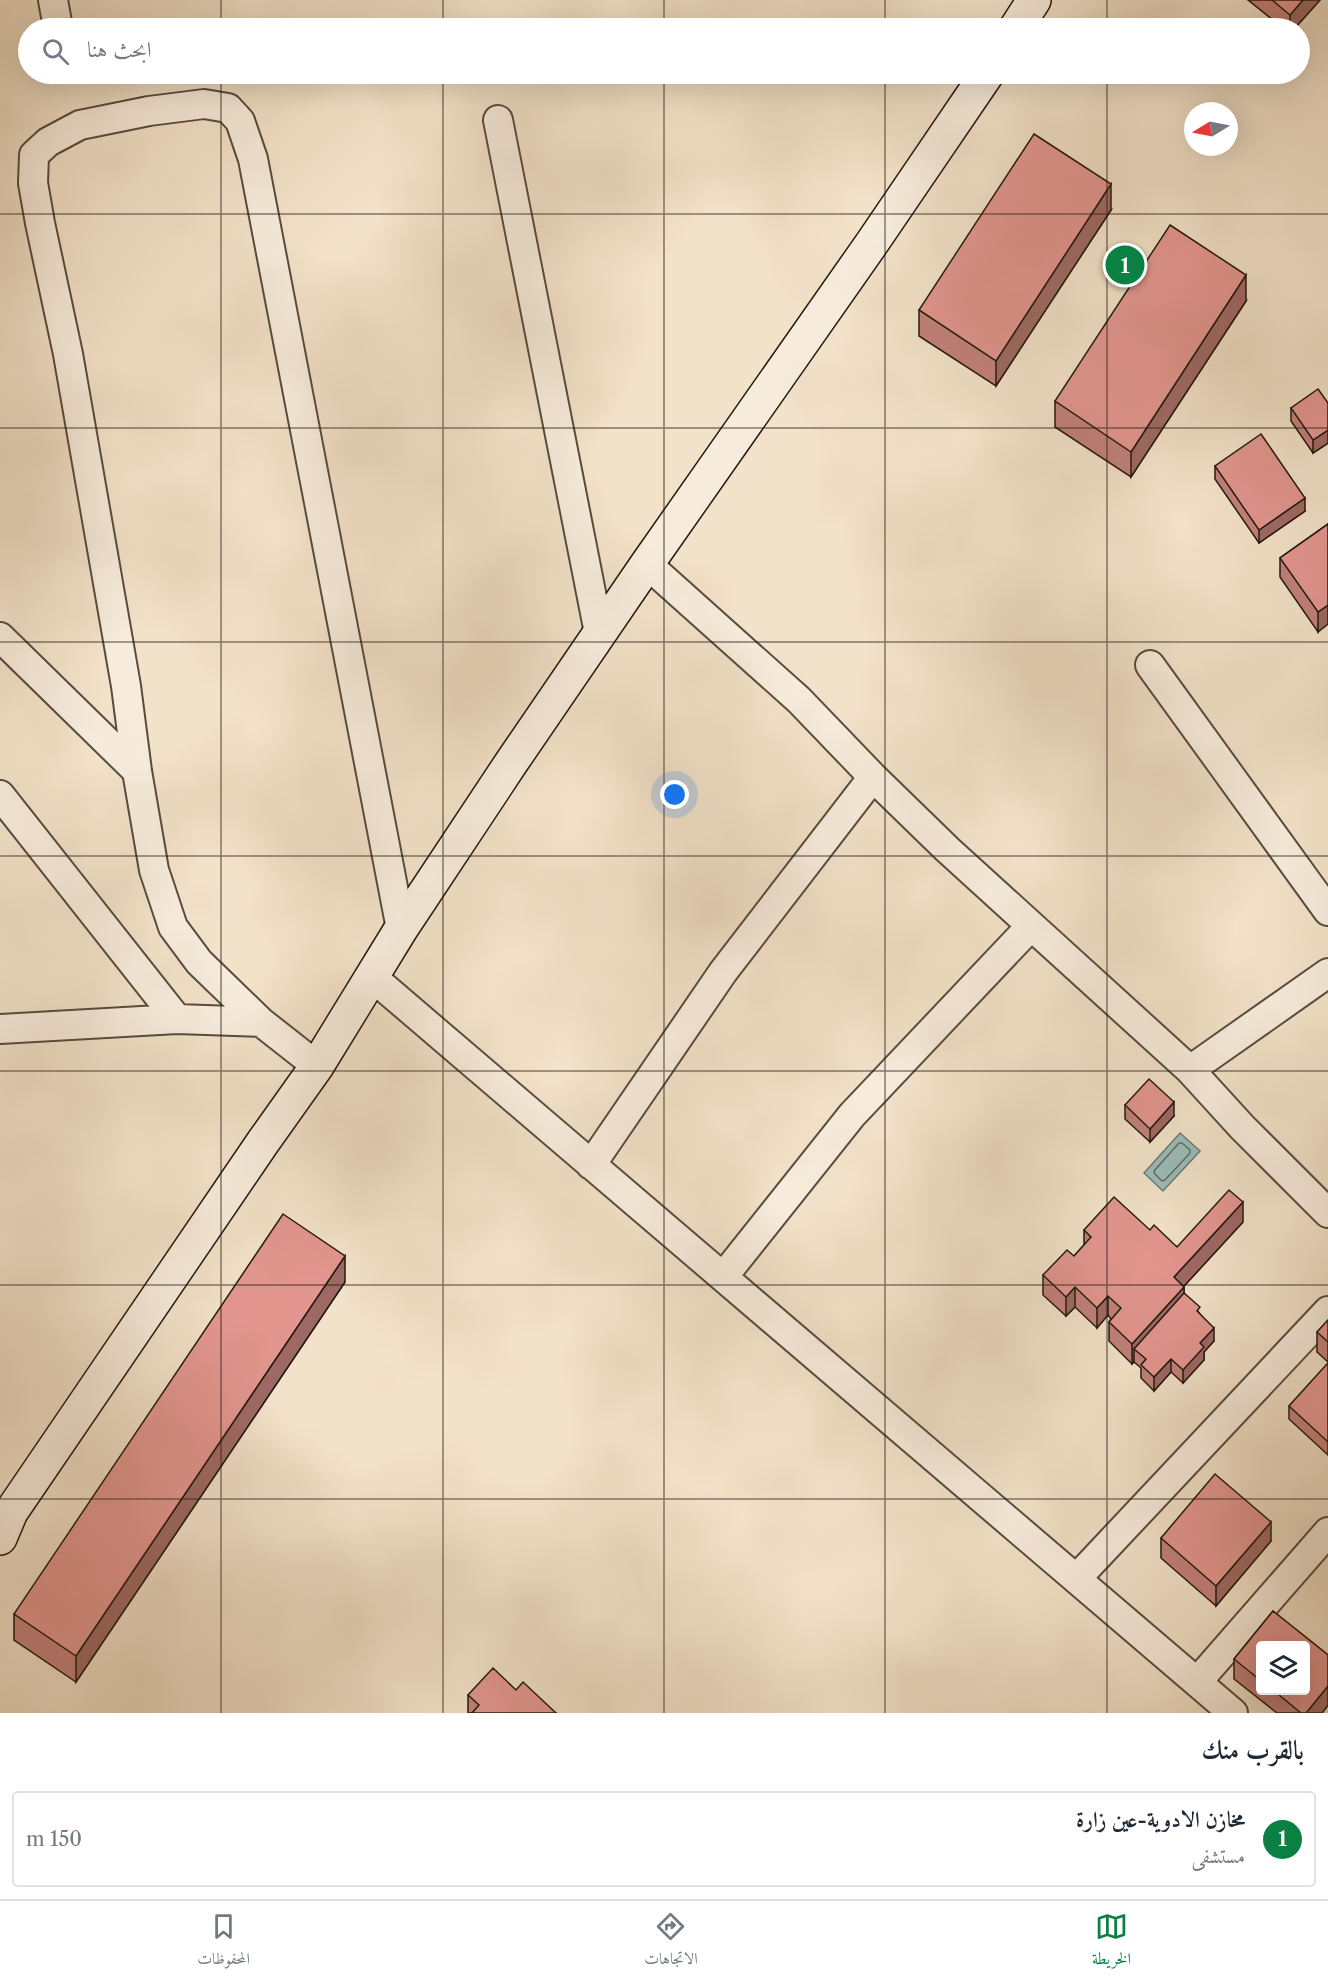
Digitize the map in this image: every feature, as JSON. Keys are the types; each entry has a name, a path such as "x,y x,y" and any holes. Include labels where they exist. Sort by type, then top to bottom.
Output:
{"main road":[{"path":"1022,18 1034,0"},
{"path":"4,1524 317,1066 401,929 599,633 872,243 980,84"}],"street":[{"path":"53,0 56,18"},
{"path":"317,1066 261,1022 199,962 173,927 154,870 137,771 126,686 70,366 39,223 33,183 34,155 48,142 80,125 149,111 204,104 228,108 240,121 253,159 401,929"},
{"path":"498,120 599,633"},
{"path":"647,564 799,700 947,849 1190,1070 1242,1127 1328,1214"},
{"path":"0,637 137,771"},
{"path":"1150,665 1328,911"},
{"path":"591,1165 723,972 873,777"},
{"path":"0,795 177,1019"},
{"path":"723,1277 852,1115 1031,926"},
{"path":"1190,1070 1328,973"},
{"path":"372,978 1233,1713"},
{"path":"0,1029 177,1019 261,1022"},
{"path":"1077,1578 1328,1311"},
{"path":"1197,1682 1328,1532"}],"water":[{"path":"1180,1133 1200,1151 1163,1191 1144,1173"}],"building":[{"path":"1272,0 1303,0 1290,15"},
{"path":"1034,134 1111,184 996,361 919,310"},
{"path":"1170,225 1246,275 1131,452 1055,401"},
{"path":"1318,389 1328,403 1328,430 1313,440 1291,408"},
{"path":"1261,434 1305,498 1259,530 1215,466"},
{"path":"1328,524 1328,605 1318,612 1280,558"},
{"path":"1149,1079 1174,1102 1150,1129 1125,1105"},
{"path":"1229,1190 1243,1202 1174,1277 1184,1287 1132,1344 1109,1322 1121,1308 1108,1296 1097,1308 1075,1287 1066,1297 1043,1275 1067,1250 1074,1256 1091,1237 1084,1230 1114,1197 1150,1230 1154,1225 1177,1247"},
{"path":"283,1214 345,1256 76,1656 14,1614"},
{"path":"1184,1293 1200,1307 1197,1311 1214,1328 1200,1343 1204,1347 1183,1370 1171,1359 1154,1377 1141,1365 1146,1359 1134,1349"},
{"path":"1328,1320 1328,1342 1317,1332"},
{"path":"1328,1363 1328,1442 1289,1406"},
{"path":"1215,1474 1271,1522 1216,1586 1161,1538"},
{"path":"1273,1611 1328,1655 1328,1686 1306,1713 1301,1713 1279,1695 1310,1695 1310,1641 1256,1641 1256,1677 1234,1659"},
{"path":"493,1668 516,1690 523,1682 556,1713 472,1713 479,1705 468,1695"}],"place":[{"name":"مخازن الادوية-عين زارة","path":"1125,265"}]}
